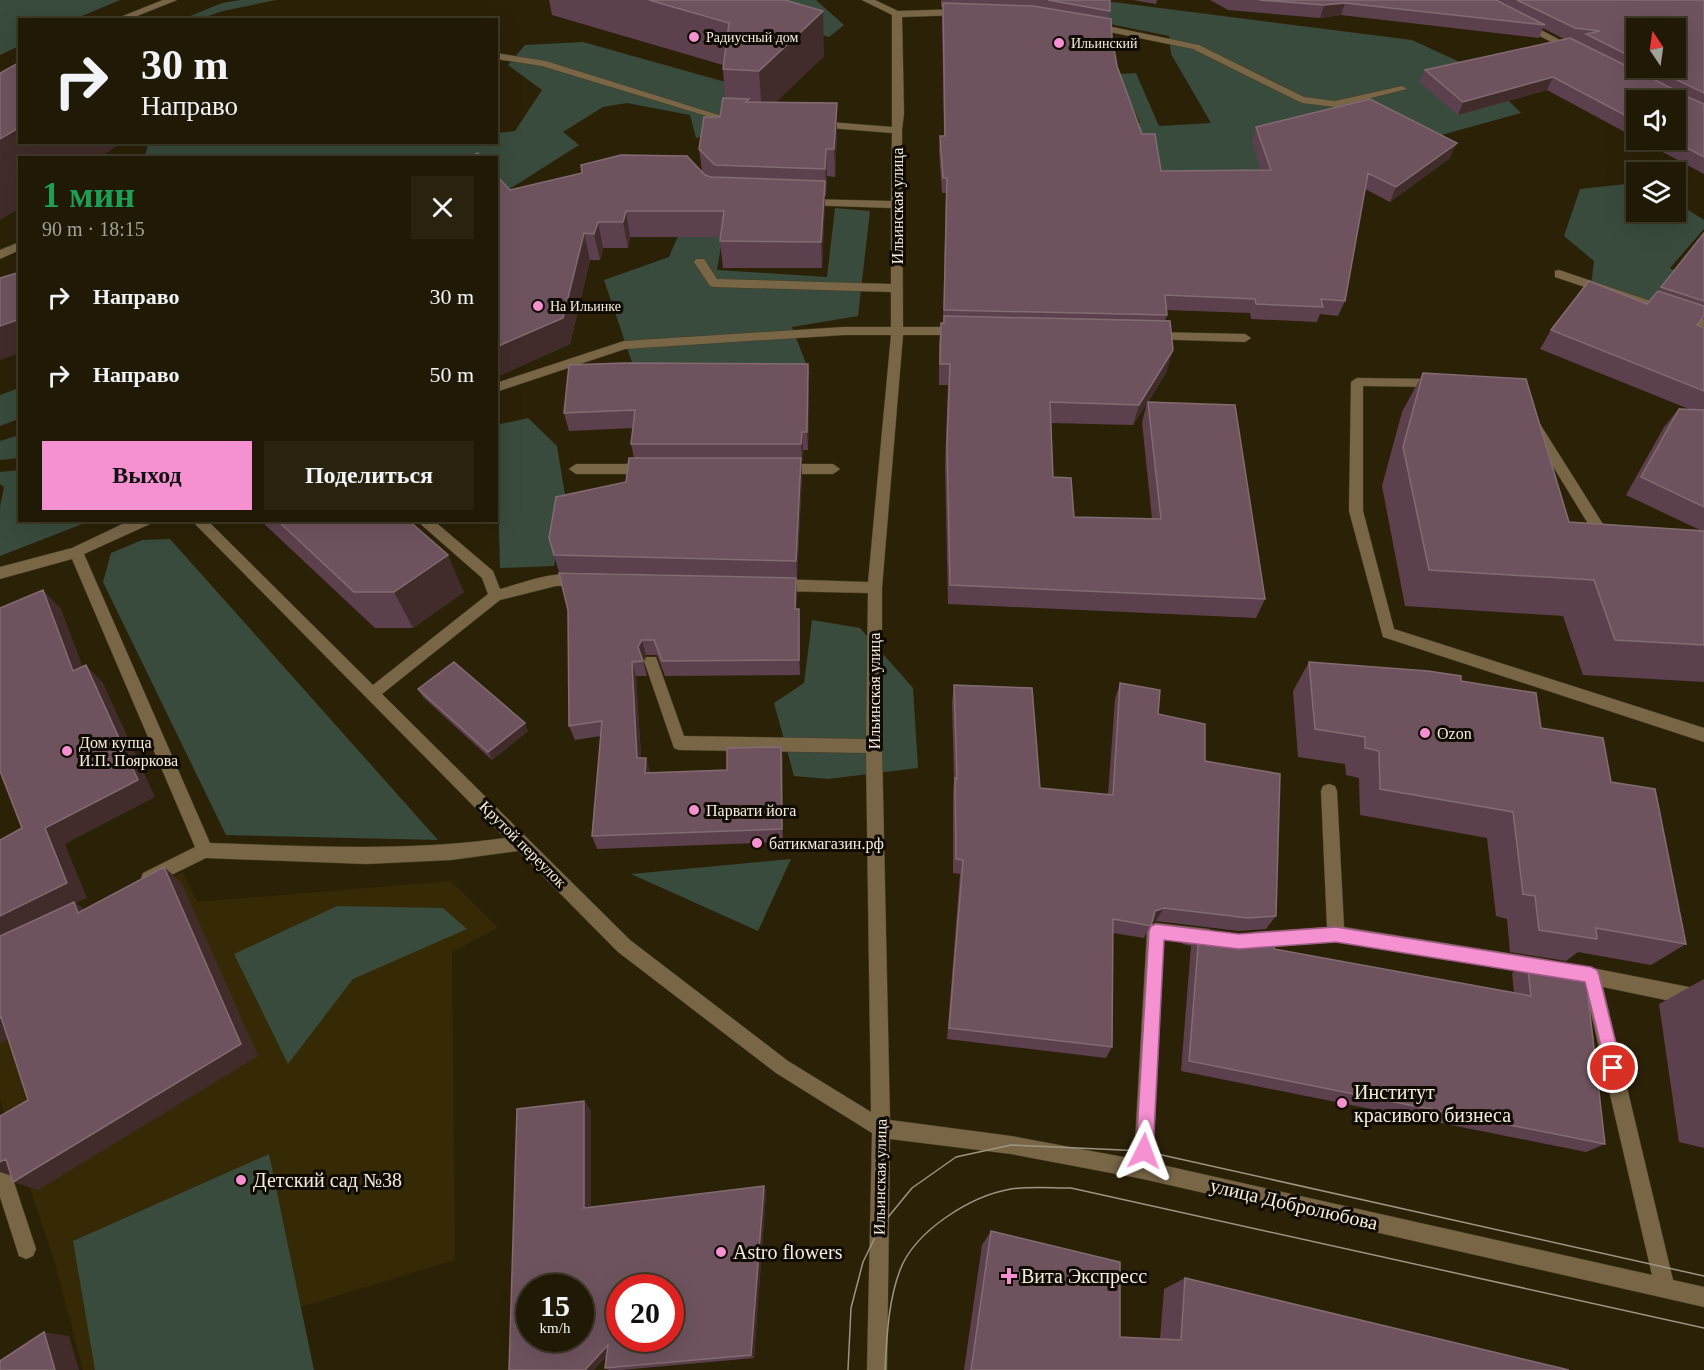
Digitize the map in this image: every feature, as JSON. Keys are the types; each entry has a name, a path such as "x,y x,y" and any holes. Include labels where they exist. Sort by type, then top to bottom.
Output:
{"street":[{"path":"122,18 172,0"},
{"path":"867,0 897,14 978,13"},
{"name":"Ильинская улица","path":"878,1370 881,1128 874,746 875,588 897,330 897,130 899,112 897,14"},
{"path":"1517,21 1579,53"},
{"path":"1086,25 1152,36 1196,47 1302,100 1335,104 1402,89"},
{"path":"498,56 543,63 724,120 747,121"},
{"path":"806,123 897,130"},
{"path":"794,202 897,205"},
{"path":"0,255 18,246"},
{"path":"700,262 714,283 897,288"},
{"path":"1559,274 1704,323"},
{"path":"498,387 624,345 833,331 979,332"},
{"path":"1141,336 1245,338"},
{"path":"1450,384 1357,381 1356,511 1388,633 1704,735"},
{"path":"1528,415 1603,536 1625,541"},
{"path":"576,469 667,469"},
{"path":"770,469 833,469"},
{"path":"0,573 76,552 141,522"},
{"name":"Крутой переулок","path":"200,522 624,946 782,1067 881,1128"},
{"path":"425,522 488,575 496,596"},
{"path":"76,552 205,850"},
{"path":"373,693 496,596 556,580 591,581"},
{"path":"756,584 875,588"},
{"path":"651,661 679,743 874,746"},
{"path":"1329,791 1336,934"},
{"path":"133,886 205,850 366,856 451,853 522,843"},
{"path":"1143,1170 1156,931 1233,940 1336,934 1591,975 1704,999"},
{"path":"1591,975 1665,1288"},
{"name":"улица Добролюбова","path":"881,1128 1011,1145 1143,1170 1704,1297"},
{"path":"0,1167 26,1249"}],"shaded area":[{"name":"Детский сад №38","path":"183,872 197,902 451,881 498,928 452,952 455,1260 205,1336 199,1370 83,1370 55,1263 0,1100 0,974"}],"green space":[{"path":"0,0 120,0 77,18 18,18 18,46 0,55"},
{"path":"240,0 276,0 223,11 202,18 185,18 222,3"},
{"path":"699,0 816,0 844,25 829,37"},
{"path":"1113,2 1412,40 1477,70 1521,113 1409,144 1155,245 1098,125 1140,123 1118,74 1136,73 1159,126 1211,123 1171,54 1169,36 1105,23 1090,4"},
{"path":"583,42 754,90 779,112 696,138 690,115 627,103 603,107 563,132 579,145 508,190 498,181 498,156 145,156 148,144 498,144 498,133 515,131 542,90 508,65 525,45"},
{"path":"1626,184 1626,222 1686,222 1686,208 1704,220 1704,229 1670,268 1704,289 1704,306 1589,302 1594,261 1564,236 1580,189"},
{"path":"835,208 870,211 858,316 792,327 810,374 635,371 604,280 669,257 685,220 726,217 717,270 827,277"},
{"path":"18,388 18,419 0,426 0,395"},
{"path":"528,418 557,446 566,501 554,566 500,568 498,425"},
{"path":"18,435 18,458 0,460 0,441"},
{"path":"18,470 18,522 87,522 0,556 0,507 4,487 0,484 0,472"},
{"path":"170,539 438,840 226,835 103,582 111,553 142,540"},
{"path":"812,620 860,628 913,688 918,768 828,779 794,776 774,703 804,683"},
{"path":"791,859 758,931 631,874"},
{"path":"337,906 443,908 467,929 353,979 288,1064 234,954"},
{"path":"269,1154 314,1370 95,1370 73,1241"}],"building":[{"path":"649,0 785,0 823,11 759,71 723,69 729,23"},
{"path":"1048,0 1110,0 1110,11"},
{"path":"1259,0 1496,0 1545,25 1345,3 1324,5"},
{"path":"1517,0 1704,0 1704,93 1673,78 1686,78 1686,18 1626,18 1626,54 1586,34 1600,31 1575,28"},
{"path":"943,3 1033,6 1111,19 1117,66 1142,134 1155,134 1161,171 1271,170 1256,127 1370,99 1457,143 1396,187 1368,173 1345,301 1321,299 1323,307 1256,304 1255,299 1165,295 1167,315 944,310 947,178 943,178 940,136 945,136"},
{"path":"1570,38 1626,66 1626,78 1651,78 1673,89 1681,90 1626,90 1626,116 1553,77 1463,102 1425,70"},
{"path":"18,63 18,128 0,139 0,73"},
{"path":"1686,96 1704,104 1704,157 1686,147"},
{"path":"723,98 749,99 746,102 837,103 834,149 826,149 825,169 715,165 699,149 704,117 720,117"},
{"path":"621,155 687,156 705,175 711,177 825,181 821,242 720,241 724,211 626,211 623,222 598,222 594,234 584,233 563,318 498,346 498,177 510,190 582,173 581,165"},
{"path":"1704,233 1704,301 1661,287"},
{"path":"18,273 18,320 0,326 0,278"},
{"path":"1589,281 1647,304 1658,291 1704,306 1704,316 1697,325 1704,328 1704,391 1551,330"},
{"path":"944,316 1170,321 1173,350 1139,405 1050,402 1053,477 1071,478 1074,517 1161,519 1148,402 1235,405 1265,599 950,585 947,444 950,364 940,364 941,323 944,323"},
{"path":"808,364 807,432 802,432 801,444 631,444 635,410 564,413 569,365"},
{"path":"1423,373 1526,379 1569,522 1704,531 1704,645 1615,640 1594,580 1429,570 1403,447"},
{"path":"1679,409 1704,410 1704,507 1641,477"},
{"path":"629,458 801,458 796,561 554,555 549,538 556,497 626,482"},
{"path":"279,522 410,522 448,555 394,592 354,592"},
{"path":"559,573 796,578 795,609 799,609 799,660 662,661 654,640 642,640 638,647 643,661 632,662 637,758 646,758 645,773 727,770 727,748 781,747 782,829 592,836 602,721 569,726 568,610"},
{"path":"43,590 73,671 86,665 138,780 45,828 67,883 0,916 0,840 22,828 0,771 0,608"},
{"path":"454,662 525,723 488,752 418,689"},
{"path":"1309,662 1428,671 1461,676 1461,681 1536,693 1541,728 1603,738 1611,782 1655,789 1686,944 1596,928 1597,939 1539,930 1535,896 1523,894 1513,812 1380,789 1379,751 1365,748 1365,737 1315,729"},
{"path":"1120,683 1160,690 1158,714 1205,724 1205,761 1280,774 1276,916 1248,918 1164,908 1155,911 1151,926 1113,919 1112,1047 949,1028 963,860 956,859 955,778 957,779 954,685 1032,688 1040,788 1113,795"},
{"path":"164,867 241,1044 13,1182 6,1159 0,1162 0,1116 28,1100 0,1018 0,936 74,902 78,913"},
{"path":"1190,933 1248,939 1275,938 1274,949 1531,996 1527,961 1585,970 1605,1144 1189,1061 1199,934"},
{"path":"584,1101 584,1208 764,1186 751,1355 605,1368 607,1352 684,1352 684,1274 606,1274 606,1347 585,1370 509,1370 517,1109"},
{"path":"991,1231 1120,1262 1120,1337 1181,1340 1185,1278 1569,1370 971,1370"},
{"path":"44,1332 55,1370 0,1370 0,1361"}],"tram line":[{"path":"848,1370 851,1308 863,1262 880,1227 912,1188 956,1157 1011,1145 1144,1151 1704,1276"},
{"path":"885,1370 893,1294 907,1256 931,1229 962,1207 995,1193 1026,1188 1071,1188 1704,1328"}],"place":[{"name":"Радиусный дом","path":"694,37"},
{"name":"Ильинский","path":"1059,43"},
{"name":"На Ильинке","path":"538,306"},
{"name":"Ozon","path":"1425,733"},
{"name":"Дом купца И.П. Пояркова","path":"67,751"},
{"name":"Парвати йога","path":"694,810"},
{"name":"батикмагазин.рф","path":"757,843"},
{"name":"Институт красивого бизнеса","path":"1342,1103"},
{"name":"Детский сад №38","path":"241,1180"},
{"name":"Astro flowers","path":"721,1252"},
{"name":"Вита Экспресс","path":"1009,1276"}],"route":[{"path":"1144,1151 1156,931 1239,941 1336,934 1591,975 1613,1068"}]}
